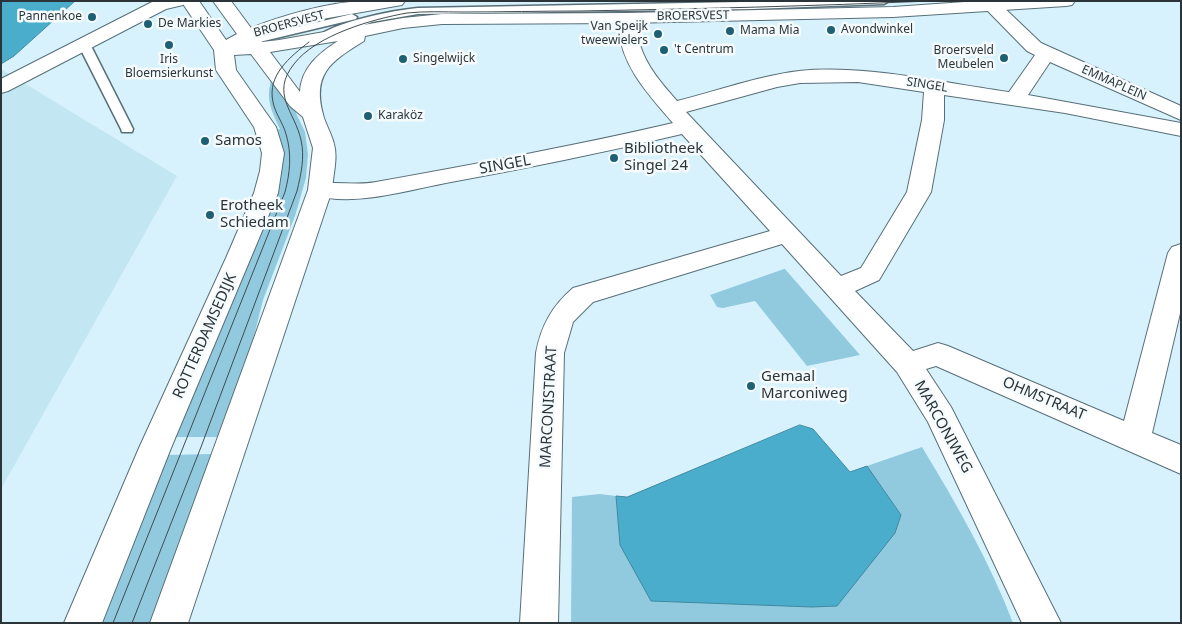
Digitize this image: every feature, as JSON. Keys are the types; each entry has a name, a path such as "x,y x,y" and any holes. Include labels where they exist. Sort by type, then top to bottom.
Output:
{"street":[{"path":"190,1 224,50"},
{"path":"222,1 252,41 254,76 297,102 313,115"},
{"name":"BROERSVEST","path":"252,41 321,38 403,23 442,20 893,12 990,4 1066,1"},
{"path":"1,87 169,3"},
{"name":"EMMAPLEIN","path":"990,4 1034,47 1181,114"},
{"name":"BROERSVEST","path":"224,50 252,41 294,20 394,8"},
{"name":"MARCONIWEG","path":"626,18 630,43 647,77 680,117 906,364 940,416 1042,623"},
{"path":"169,623 320,190 324,147 313,115 311,82 317,66 328,55 366,31"},
{"name":"ROTTERDAMSEDIJK","path":"83,623 266,192 274,153 265,127 254,76 226,70 224,50"},
{"path":"1015,99 1046,53"},
{"name":"SINGEL","path":"320,190 365,190 586,150 775,81 800,77 858,76 934,86 1181,130"},
{"path":"836,288 870,274 919,192 933,120 934,86"},
{"name":"MARCONISTRAAT","path":"538,623 550,353 554,332 560,318 569,306 583,295 787,234"},
{"path":"1135,438 1181,253"},
{"name":"OHMSTRAAT","path":"906,364 938,354 1135,438 1181,460"}],"lane":[{"name":"BROERSVEST","path":"321,38 394,8 437,10 732,6 884,1"},
{"path":"84,44 127,129"}],"shaded area":[{"path":"1,1 75,1 14,56 1,64"},
{"path":"1,69 177,176 1,489"},
{"path":"272,78 297,110 296,113 305,132 308,154 306,178 295,216 263,300 252,344 219,437 174,437 276,130 280,129 269,98"},
{"path":"785,269 860,355 807,366 755,301 723,308 717,307 710,295"},
{"path":"800,425 813,429 850,472 867,466 901,515 895,533 837,606 812,607 651,601 620,545 616,496 627,497"},
{"path":"922,447 972,533 1013,623 571,623 572,497 600,494 616,496 620,545 901,515 867,466"},
{"path":"212,454 150,623 98,623 167,455"}],"tram line":[{"path":"132,623 201,447 297,191 303,153 298,130 286,103 284,85 287,75 294,64 304,54 316,45 346,30 378,19 414,12 580,11 931,1"},
{"path":"113,623 285,192 290,156 285,130 273,102 273,83 288,60 309,42"}],"place":[{"name":"Pannenkoe","path":"92,17"},
{"name":"De Markies","path":"148,24"},
{"name":"Avondwinkel","path":"831,30"},
{"name":"Mama Mia","path":"730,31"},
{"name":"Van Speijk tweewielers","path":"658,34"},
{"name":"Iris Bloemsierkunst","path":"169,45"},
{"name":"'t Centrum","path":"664,50"},
{"name":"Broersveld Meubelen","path":"1004,58"},
{"name":"Singelwijck","path":"403,59"},
{"name":"Karaköz","path":"368,116"},
{"name":"Samos","path":"205,141"},
{"name":"Bibliotheek Singel 24","path":"614,158"},
{"name":"Erotheek Schiedam","path":"210,215"},
{"name":"Gemaal Marconiweg","path":"751,386"}]}
